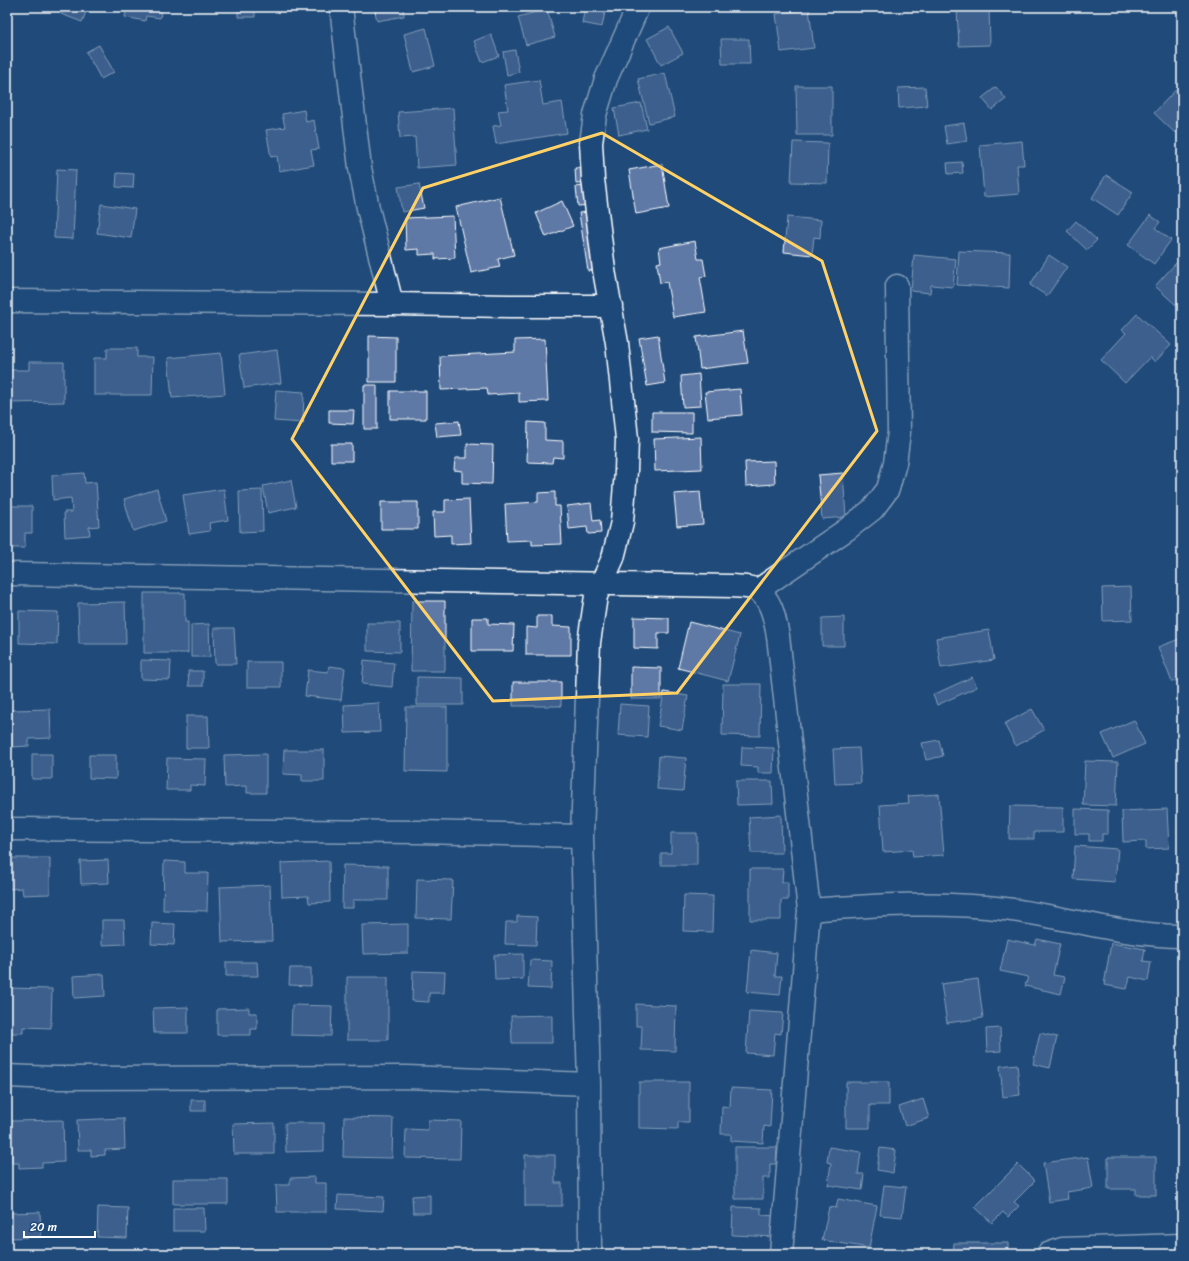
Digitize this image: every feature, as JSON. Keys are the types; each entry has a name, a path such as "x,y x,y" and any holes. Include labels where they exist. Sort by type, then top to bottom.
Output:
{"street":[{"path":"341,7 360,168 368,208 392,304"},
{"path":"590,1254 589,1084 582,836 589,642 592,613 600,585 613,558 622,522 627,439 617,343 604,270 593,179 591,143 595,115 606,79 638,7"},
{"path":"758,590 874,509 888,489 895,463 899,432 897,286"},
{"path":"7,302 611,306"},
{"path":"7,574 109,574 600,585 732,586 749,587 758,590 766,598 778,636 809,910 781,1254"},
{"path":"7,829 419,832 582,836"},
{"path":"809,910 853,906 909,904 965,905 1007,909 1146,934 1182,936"},
{"path":"7,1076 54,1078 407,1077 589,1084"},
{"path":"1048,1254 1062,1249 1182,1245"}],"highlighted area":[{"path":"602,133 822,261 877,431 677,693 493,701 292,439 423,188"}],"building":[{"path":"64,7 88,7 82,22 61,14"},
{"path":"127,7 162,7 160,18 146,16 145,21 125,17"},
{"path":"238,7 255,7 255,17 238,17"},
{"path":"374,7 403,7 404,16 377,21"},
{"path":"585,7 606,7 602,27 582,23"},
{"path":"989,8 990,45 959,46 957,10"},
{"path":"547,9 555,37 526,45 518,17"},
{"path":"809,9 814,48 781,52 776,14"},
{"path":"669,27 683,53 661,65 647,39"},
{"path":"426,28 435,66 413,72 404,34"},
{"path":"491,34 499,56 482,62 474,41"},
{"path":"721,39 749,39 750,64 722,64"},
{"path":"99,45 114,72 101,79 86,52"},
{"path":"515,50 519,72 507,75 503,52"},
{"path":"665,73 675,117 649,123 638,79"},
{"path":"539,80 543,105 562,102 567,133 496,144 493,126 501,125 498,111 508,110 504,85"},
{"path":"1182,83 1182,125 1175,133 1154,113"},
{"path":"796,86 832,86 832,135 797,135"},
{"path":"925,87 927,106 899,108 898,88"},
{"path":"996,87 1006,99 992,110 982,98"},
{"path":"641,103 647,129 619,135 614,108"},
{"path":"453,108 457,165 417,168 415,137 400,138 398,112"},
{"path":"304,110 306,122 314,120 319,149 311,150 314,165 279,171 277,156 271,157 266,130 285,127 282,114"},
{"path":"964,123 967,141 947,144 944,126"},
{"path":"1022,141 1024,165 1017,165 1019,194 984,197 980,145"},
{"path":"793,142 828,143 827,183 791,182"},
{"path":"962,162 963,173 948,174 947,163"},
{"path":"662,164 669,208 636,214 629,170"},
{"path":"588,167 589,183 576,184 575,168"},
{"path":"57,169 76,170 73,239 54,238"},
{"path":"117,173 134,174 133,188 116,187"},
{"path":"1106,175 1133,192 1118,215 1092,198"},
{"path":"419,184 424,208 402,212 398,187"},
{"path":"591,185 593,205 578,206 576,187"},
{"path":"500,197 514,255 498,259 500,267 471,273 456,207"},
{"path":"562,201 573,226 546,237 536,213"},
{"path":"101,204 135,209 131,238 97,233"},
{"path":"594,211 602,269 588,271 579,213"},
{"path":"1150,215 1160,222 1155,228 1171,240 1154,264 1128,245"},
{"path":"453,216 455,258 435,259 435,254 419,255 419,249 406,250 405,218"},
{"path":"787,217 821,220 820,238 814,237 812,255 784,252"},
{"path":"1076,221 1097,240 1087,250 1067,231"},
{"path":"695,241 698,259 703,259 706,276 700,277 706,312 673,317 667,282 660,283 657,263 661,262 659,248"},
{"path":"959,251 1010,253 1009,288 957,285"},
{"path":"914,255 956,259 953,287 931,285 930,293 911,291"},
{"path":"1049,255 1067,267 1047,296 1030,285"},
{"path":"1176,263 1182,269 1182,298 1176,305 1155,286"},
{"path":"1137,314 1171,345 1155,362 1150,357 1125,383 1101,360 1126,333 1122,330"},
{"path":"743,331 748,363 700,369 696,337"},
{"path":"658,335 665,383 647,386 639,338"},
{"path":"369,336 396,337 396,382 369,382"},
{"path":"545,339 548,401 519,402 519,393 488,395 487,388 441,390 440,356 515,352 515,340"},
{"path":"107,348 137,348 137,357 153,357 152,395 94,395 94,358 107,358"},
{"path":"277,350 281,383 244,388 239,355"},
{"path":"221,353 225,394 172,398 168,358"},
{"path":"29,362 64,362 64,402 7,403 7,370 29,370"},
{"path":"699,374 701,406 683,407 681,376"},
{"path":"364,385 377,385 377,429 364,429"},
{"path":"740,389 742,415 708,418 705,392"},
{"path":"276,390 304,392 303,423 274,421"},
{"path":"390,391 426,391 426,419 390,419"},
{"path":"329,410 354,410 353,424 329,423"},
{"path":"652,412 692,412 692,433 652,432"},
{"path":"459,421 461,435 437,437 435,423"},
{"path":"528,422 545,423 545,440 563,441 563,458 553,457 552,463 527,462"},
{"path":"701,437 702,469 655,471 654,439"},
{"path":"331,444 352,444 352,461 331,461"},
{"path":"467,444 493,445 492,484 462,483 462,471 454,470 455,458 467,458"},
{"path":"774,461 775,484 746,486 745,462"},
{"path":"84,473 85,483 96,482 99,526 89,527 90,535 65,537 64,512 72,512 71,498 53,500 52,475"},
{"path":"843,473 846,517 822,519 818,475"},
{"path":"291,480 296,507 268,513 263,486"},
{"path":"157,489 166,521 133,531 124,499"},
{"path":"224,489 228,520 209,523 210,531 189,534 183,495"},
{"path":"262,490 263,531 240,532 239,491"},
{"path":"555,492 555,506 560,506 562,544 532,545 532,540 507,541 505,504 538,502 538,493"},
{"path":"700,492 703,524 677,526 674,494"},
{"path":"469,499 471,543 451,544 451,535 434,536 433,512 445,512 445,500"},
{"path":"7,501 12,501 12,506 32,506 32,533 25,533 25,548 7,548"},
{"path":"381,502 418,502 418,529 381,529"},
{"path":"591,503 593,521 600,520 601,533 588,534 587,527 569,529 567,506"},
{"path":"1131,587 1132,620 1103,621 1102,588"},
{"path":"7,592 9,592 9,644 7,644"},
{"path":"144,593 185,593 185,622 188,622 188,653 144,653"},
{"path":"412,601 445,601 445,671 411,671"},
{"path":"125,602 126,644 79,644 78,603"},
{"path":"19,611 58,612 57,644 19,643"},
{"path":"537,616 552,616 552,626 571,627 571,655 526,655 526,627 537,628"},
{"path":"634,617 669,618 669,633 658,633 658,649 634,648"},
{"path":"844,617 844,646 822,646 822,618"},
{"path":"472,618 488,618 488,624 514,625 513,651 472,651"},
{"path":"689,622 740,635 728,681 678,668"},
{"path":"367,623 400,623 400,652 367,651"},
{"path":"209,624 210,657 191,657 191,625"},
{"path":"214,628 234,628 236,664 215,664"},
{"path":"989,630 994,660 941,668 936,638"},
{"path":"1182,638 1182,678 1172,682 1158,647"},
{"path":"141,660 171,661 170,680 141,679"},
{"path":"364,660 394,663 392,687 362,684"},
{"path":"247,662 281,662 281,687 247,687"},
{"path":"329,666 345,668 341,700 305,696 308,670 328,672"},
{"path":"631,667 661,668 661,699 631,699"},
{"path":"188,671 203,671 203,686 189,686"},
{"path":"417,677 463,678 463,705 417,705"},
{"path":"972,677 977,687 937,705 933,695"},
{"path":"513,682 561,682 561,706 513,706"},
{"path":"723,684 761,684 760,736 722,735"},
{"path":"664,692 688,696 682,730 658,726"},
{"path":"379,703 380,732 345,733 344,705"},
{"path":"620,704 649,706 647,737 618,735"},
{"path":"406,707 447,707 447,772 405,771"},
{"path":"50,709 51,738 29,739 29,746 12,747 12,710"},
{"path":"1032,709 1044,730 1016,746 1004,724"},
{"path":"186,716 208,716 209,748 186,748"},
{"path":"1134,720 1145,744 1113,758 1102,734"},
{"path":"939,740 943,756 926,760 922,743"},
{"path":"742,747 774,748 773,773 758,773 758,767 741,766"},
{"path":"859,748 861,783 835,784 833,749"},
{"path":"284,750 324,750 324,781 302,781 302,775 283,774"},
{"path":"32,754 52,754 52,779 32,779"},
{"path":"266,754 266,793 247,793 247,786 225,787 224,755"},
{"path":"89,755 116,755 116,779 89,778"},
{"path":"659,756 686,758 683,791 657,789"},
{"path":"167,758 206,759 205,786 190,785 190,790 166,790"},
{"path":"1085,761 1118,762 1116,806 1083,805"},
{"path":"736,781 772,781 773,804 737,805"},
{"path":"939,794 944,855 913,857 912,850 883,852 880,805 909,803 908,796"},
{"path":"1010,806 1063,807 1063,832 1034,832 1034,839 1009,839"},
{"path":"1075,809 1108,810 1108,834 1102,834 1102,841 1089,841 1089,834 1075,834"},
{"path":"1167,809 1169,848 1146,849 1146,841 1123,842 1122,811"},
{"path":"781,815 782,853 751,853 749,817"},
{"path":"671,833 697,833 697,865 661,865 661,853 671,853"},
{"path":"1075,846 1118,849 1115,882 1073,879"},
{"path":"9,858 50,858 50,894 23,895 22,888 9,889"},
{"path":"108,860 109,883 81,884 80,861"},
{"path":"164,861 185,862 185,873 208,873 207,911 163,910"},
{"path":"329,861 330,902 309,903 308,896 282,897 281,863"},
{"path":"343,865 388,866 388,900 353,900 353,908 342,908"},
{"path":"750,869 783,869 782,882 788,882 788,900 781,900 781,920 750,920"},
{"path":"417,879 453,880 451,919 416,918"},
{"path":"270,885 272,941 222,942 220,887"},
{"path":"684,895 713,896 712,932 683,931"},
{"path":"517,916 537,917 536,945 505,944 506,922 517,922"},
{"path":"102,920 124,920 125,944 102,945"},
{"path":"152,923 175,924 174,945 151,944"},
{"path":"408,924 408,953 363,954 362,925"},
{"path":"1007,939 1035,945 1037,939 1060,944 1053,975 1065,977 1061,994 1025,986 1028,977 1000,971"},
{"path":"1111,943 1145,949 1143,961 1151,962 1148,981 1130,977 1127,989 1104,985"},
{"path":"751,950 777,953 775,976 782,976 780,995 747,992"},
{"path":"523,954 523,979 495,980 494,955"},
{"path":"530,960 552,961 551,989 528,988"},
{"path":"226,962 257,962 258,976 226,976"},
{"path":"290,968 311,968 311,986 289,985"},
{"path":"413,971 445,972 444,993 429,993 429,1002 412,1001"},
{"path":"104,974 105,996 74,998 73,976"},
{"path":"347,977 388,977 388,1040 347,1040"},
{"path":"978,979 983,1018 947,1023 941,984"},
{"path":"8,988 52,989 51,1028 23,1027 23,1033 7,1033"},
{"path":"1179,999 1182,999 1182,1038 1179,1038"},
{"path":"636,1004 676,1006 675,1051 641,1050 642,1026 636,1026"},
{"path":"292,1005 332,1006 331,1036 291,1035"},
{"path":"188,1007 188,1033 154,1033 153,1008"},
{"path":"249,1008 249,1013 257,1013 257,1029 251,1029 251,1035 217,1035 217,1009"},
{"path":"749,1011 783,1013 781,1034 775,1033 773,1055 746,1053"},
{"path":"552,1015 552,1043 512,1043 511,1016"},
{"path":"1000,1028 1001,1051 987,1052 986,1029"},
{"path":"1040,1033 1057,1037 1050,1068 1033,1064"},
{"path":"1017,1064 1020,1095 1003,1097 1000,1066"},
{"path":"639,1082 689,1082 689,1122 678,1122 678,1129 639,1128"},
{"path":"846,1082 889,1082 889,1105 870,1105 870,1128 846,1128"},
{"path":"731,1088 772,1090 770,1127 764,1126 763,1143 731,1141 731,1134 721,1134 722,1106 730,1107"},
{"path":"923,1099 929,1118 905,1126 899,1107"},
{"path":"191,1100 205,1100 205,1111 191,1111"},
{"path":"344,1117 393,1118 392,1158 343,1157"},
{"path":"124,1118 125,1149 105,1150 105,1155 91,1156 91,1150 78,1150 77,1120"},
{"path":"63,1120 64,1162 42,1163 42,1167 19,1168 19,1163 12,1163 11,1121"},
{"path":"428,1120 461,1121 460,1159 405,1158 406,1129 428,1130"},
{"path":"274,1123 274,1154 234,1154 233,1124"},
{"path":"285,1123 324,1123 324,1151 286,1152"},
{"path":"735,1147 777,1147 776,1164 770,1164 770,1178 763,1178 763,1199 735,1199"},
{"path":"829,1147 861,1152 858,1174 864,1174 862,1190 828,1185 831,1163 827,1162"},
{"path":"880,1148 896,1150 893,1173 877,1170"},
{"path":"525,1155 555,1155 555,1183 562,1183 562,1206 525,1206"},
{"path":"1088,1157 1093,1188 1067,1192 1068,1199 1049,1202 1043,1163"},
{"path":"1108,1157 1156,1157 1156,1195 1136,1195 1136,1189 1108,1189"},
{"path":"1180,1157 1182,1157 1182,1202 1179,1202"},
{"path":"1018,1164 1035,1181 1014,1202 1019,1206 1008,1217 1003,1212 992,1223 975,1207"},
{"path":"315,1177 315,1183 326,1183 326,1212 277,1212 276,1185 290,1185 290,1178"},
{"path":"173,1179 228,1179 228,1204 173,1204"},
{"path":"884,1185 906,1187 902,1217 880,1215"},
{"path":"338,1195 384,1197 383,1211 337,1209"},
{"path":"430,1195 430,1213 413,1213 412,1196"},
{"path":"838,1199 877,1206 869,1248 822,1240 829,1207 836,1208"},
{"path":"98,1207 128,1208 127,1238 97,1237"},
{"path":"733,1207 761,1208 761,1215 777,1216 777,1237 732,1235"},
{"path":"173,1208 204,1208 205,1231 173,1231"},
{"path":"40,1212 41,1237 10,1238 10,1213"},
{"path":"954,1243 1008,1243 1008,1254 953,1254"},
{"path":"216,1249 265,1250 265,1254 216,1254"},
{"path":"139,1251 191,1252 191,1254 139,1254"},
{"path":"738,1251 756,1251 756,1254 737,1254"},
{"path":"456,1253 456,1254 428,1254"}]}
